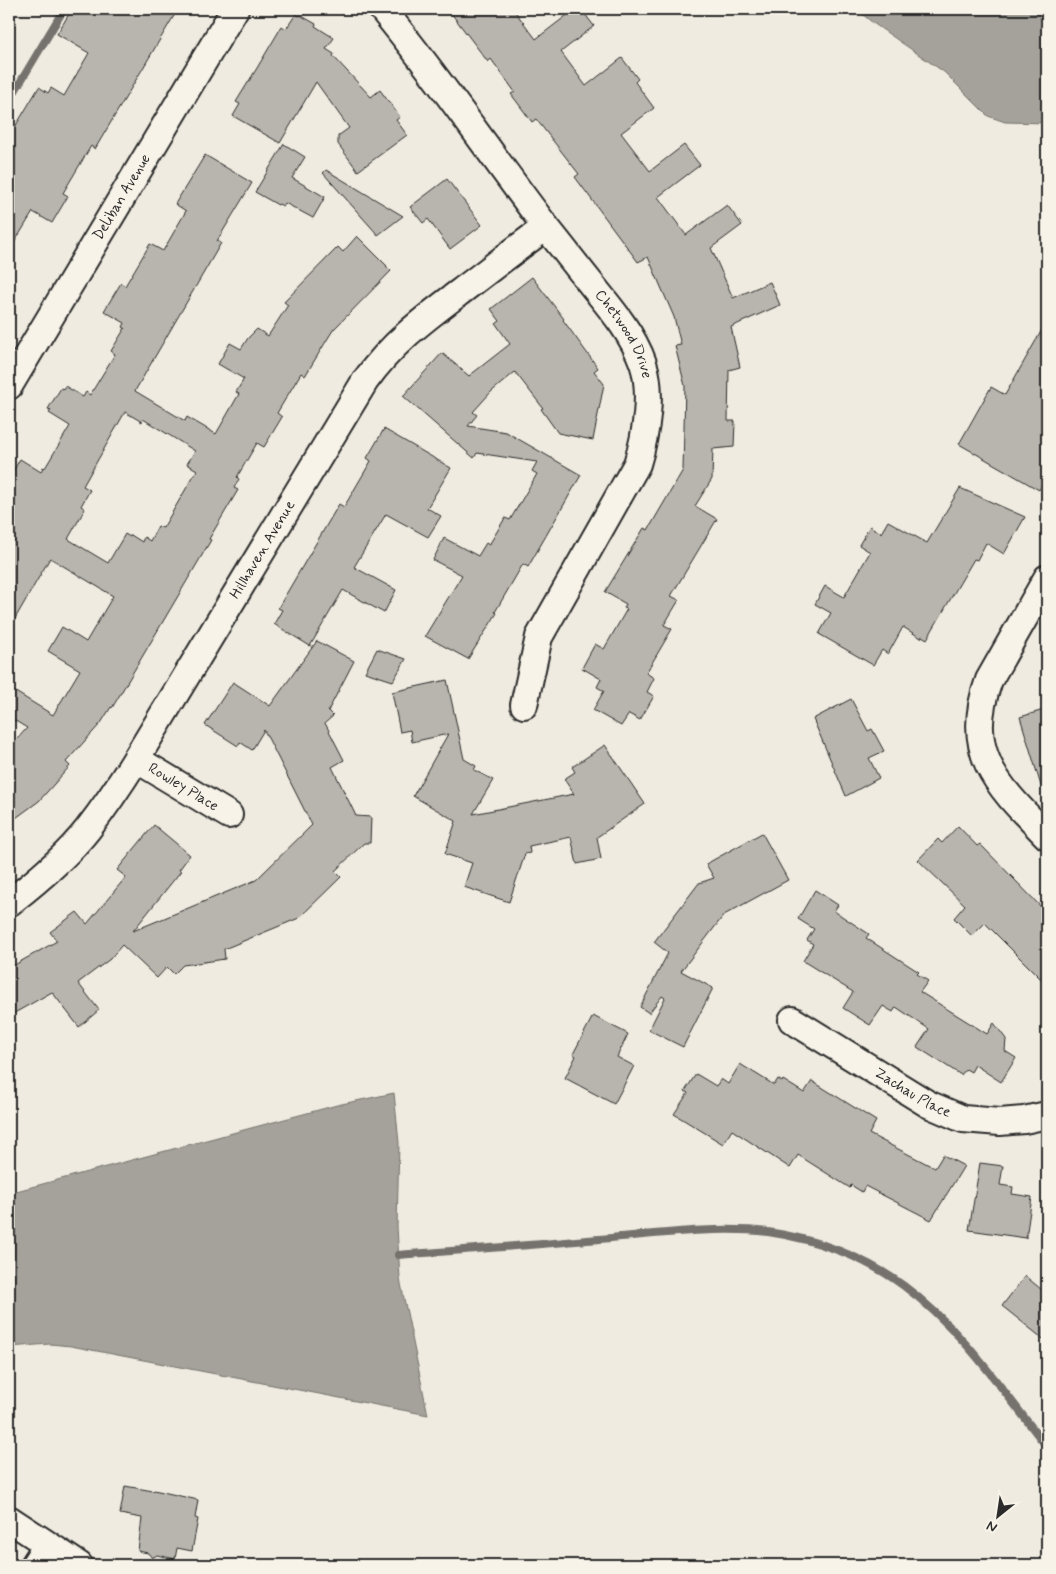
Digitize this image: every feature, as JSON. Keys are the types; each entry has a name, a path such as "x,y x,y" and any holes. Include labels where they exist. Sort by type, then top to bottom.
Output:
{"street":[{"name":"Deliban Avenue","path":"9,386 235,9"},
{"name":"Chetwood Drive","path":"382,9 546,227 619,319 633,340 643,364 647,386 647,425 634,471 539,637 524,705"},
{"name":"Hillhaven Avenue","path":"9,902 29,887 87,831 136,759 355,398 387,352 413,328 546,227"},
{"path":"1047,578 989,680 983,696 980,727 982,745 988,764 999,785 1047,836"},
{"name":"Rowley Place","path":"136,759 229,815"},
{"name":"Zachau Place","path":"792,1020 928,1104 963,1119 1000,1122 1024,1120 1047,1115"},
{"path":"9,1519 40,1555 79,1565"}],"shaded area":[{"path":"856,9 1047,9 1047,123 1005,122 988,116 944,72"},
{"path":"394,1093 399,1143 397,1226 400,1279 428,1415 71,1346 50,1344 9,1347 9,1193 337,1105"}],"building":[{"path":"72,9 178,9 95,149 91,146 63,193 68,196 52,223 33,212 9,251 9,137 39,87 48,93 51,88 64,96 89,53 57,34"},
{"path":"448,9 513,9 536,39 575,9 581,9 594,26 561,52 586,86 622,58 638,79 635,82 654,108 621,133 650,171 684,145 700,165 658,197 686,235 727,205 742,225 711,248 733,298 770,282 780,305 731,327 740,367 729,370 728,421 735,421 734,447 713,449 712,479 695,506 717,519 671,596 679,600 664,625 672,629 646,673 654,678 647,692 654,696 640,720 629,714 621,726 593,710 604,691 597,687 601,679 582,668 595,644 604,649 627,609 624,608 626,604 605,592 644,528 648,530 683,470 685,386 675,346 681,345 674,317 648,257 638,262 575,177 579,174 536,119 532,122 511,94 515,92 491,59 488,62"},
{"path":"296,14 316,24 315,26 334,38 326,49 334,54 333,56 371,97 380,90 400,117 396,120 407,135 358,171 338,144 338,136 349,128 316,82 280,143 233,116 240,104 236,102 282,26 286,29"},
{"path":"284,144 305,157 292,178 325,197 313,218 285,203 283,206 278,205 255,192"},
{"path":"205,155 252,183 217,241 221,243 135,391 185,421 187,417 216,434 239,394 236,392 244,379 218,364 230,343 241,349 257,329 268,336 288,305 284,302 338,247 343,252 357,236 391,271 333,330 305,376 301,373 277,413 282,417 264,447 257,443 237,477 239,479 234,488 238,490 209,539 211,540 112,708 66,762 70,766 39,801 9,823 9,748 27,728 9,717 9,688 53,715 80,670 48,651 62,627 86,642 113,596 50,558 9,629 9,478 20,459 41,472 43,467 45,468 70,426 49,413 51,410 48,409 61,388 63,389 65,386 83,397 86,392 90,395 115,354 111,351 125,328 123,327 125,323 104,311 121,283 125,286 150,244 163,251 186,211 175,204","holes":["125,412 142,422 143,419 195,451 187,464 197,470 163,528 158,526 150,541 144,537 142,542 131,535 130,537 125,534 108,563 68,539 85,509 81,506 90,490 83,486"]},
{"path":"326,170 403,216 378,235 323,173"},
{"path":"447,179 482,225 450,249 428,219 423,223 410,207"},
{"path":"532,277 598,368 594,371 604,384 593,440 558,433 541,409 543,408 515,372 491,392 473,412 477,415 468,426 506,432 581,475 528,567 523,564 495,612 497,613 468,659 425,636 462,575 433,560 444,538 478,556 486,543 489,545 505,518 510,520 537,474 532,471 537,462 477,453 474,458 403,396 442,353 469,376 510,344 496,324 500,321 491,309"},
{"path":"1047,321 1047,482 1043,483 1039,490 959,444 991,387 1005,395"},
{"path":"384,429 451,468 427,508 441,516 428,537 386,514 354,567 396,590 384,613 343,590 310,646 274,624 282,610 278,608 339,504 344,507 371,461 367,458"},
{"path":"960,488 1025,517 1004,554 986,543 977,560 974,559 927,639 922,636 921,638 903,627 888,654 882,650 873,665 819,634 831,613 815,604 825,586 844,597 870,552 859,545 870,526 881,533 888,521 927,543"},
{"path":"317,641 354,661 328,711 333,716 325,723 344,760 332,767 356,816 371,817 370,843 364,843 335,871 341,877 299,918 224,949 225,959 183,965 174,974 167,967 157,978 122,945 110,959 78,983 99,1010 79,1027 52,992 9,1016 9,968 57,941 50,932 77,912 87,924 126,877 117,870 154,825 190,855 179,870 181,871 133,931 256,880 312,825 264,730 252,750 240,742 238,746 205,725 233,682 270,706"},
{"path":"377,649 406,659 393,681 365,672"},
{"path":"447,680 464,759 476,766 474,770 493,780 473,814 574,794 564,779 575,772 572,767 605,745 645,804 597,837 601,859 577,864 571,837 529,846 530,853 525,854 509,902 464,887 472,863 445,854 456,821 413,796 448,734 412,742 410,730 400,732 392,692"},
{"path":"851,699 868,731 872,729 884,751 869,758 879,778 846,796 813,719"},
{"path":"1047,709 1047,789 1042,789 1020,717"},
{"path":"958,826 977,846 980,844 1047,913 1047,985 985,923 972,936 954,918 965,905 918,860 938,839 942,843"},
{"path":"762,833 788,880 724,915 681,971 713,988 683,1047 649,1030 665,998 662,996 649,1013 640,1007 668,953 654,942 699,883 714,878 706,864"},
{"path":"815,890 838,905 834,911 869,934 866,938 919,972 917,974 928,981 920,992 987,1034 994,1023 1006,1039 1005,1051 1016,1058 1001,1082 975,1065 971,1072 966,1069 961,1075 917,1047 929,1029 896,1007 893,1012 883,1006 870,1025 843,1008 853,992 803,961 813,944 807,940 814,929 798,919"},
{"path":"593,1016 628,1034 617,1057 634,1066 614,1104 565,1078 576,1056 573,1054"},
{"path":"740,1064 774,1085 778,1079 782,1082 783,1080 804,1093 812,1081 876,1121 869,1134 935,1168 943,1155 964,1166 931,1220 865,1186 862,1192 851,1185 850,1188 798,1155 790,1168 732,1130 723,1144 674,1114 688,1093 685,1091 696,1074 716,1086 721,1079 728,1084"},
{"path":"980,1163 1003,1166 1000,1185 1013,1187 1012,1194 1032,1197 1026,1238 969,1230"},
{"path":"1025,1276 1047,1294 1047,1342 1002,1306"},
{"path":"125,1486 154,1490 198,1500 195,1518 198,1519 192,1551 177,1548 175,1559 157,1555 152,1558 148,1553 138,1551 142,1518 120,1514"}],"waterway":[{"path":"9,101 64,9"},
{"path":"398,1255 701,1230 747,1230 804,1239 839,1251 873,1266 904,1286 925,1303 945,1321 981,1362 1047,1447"}]}
